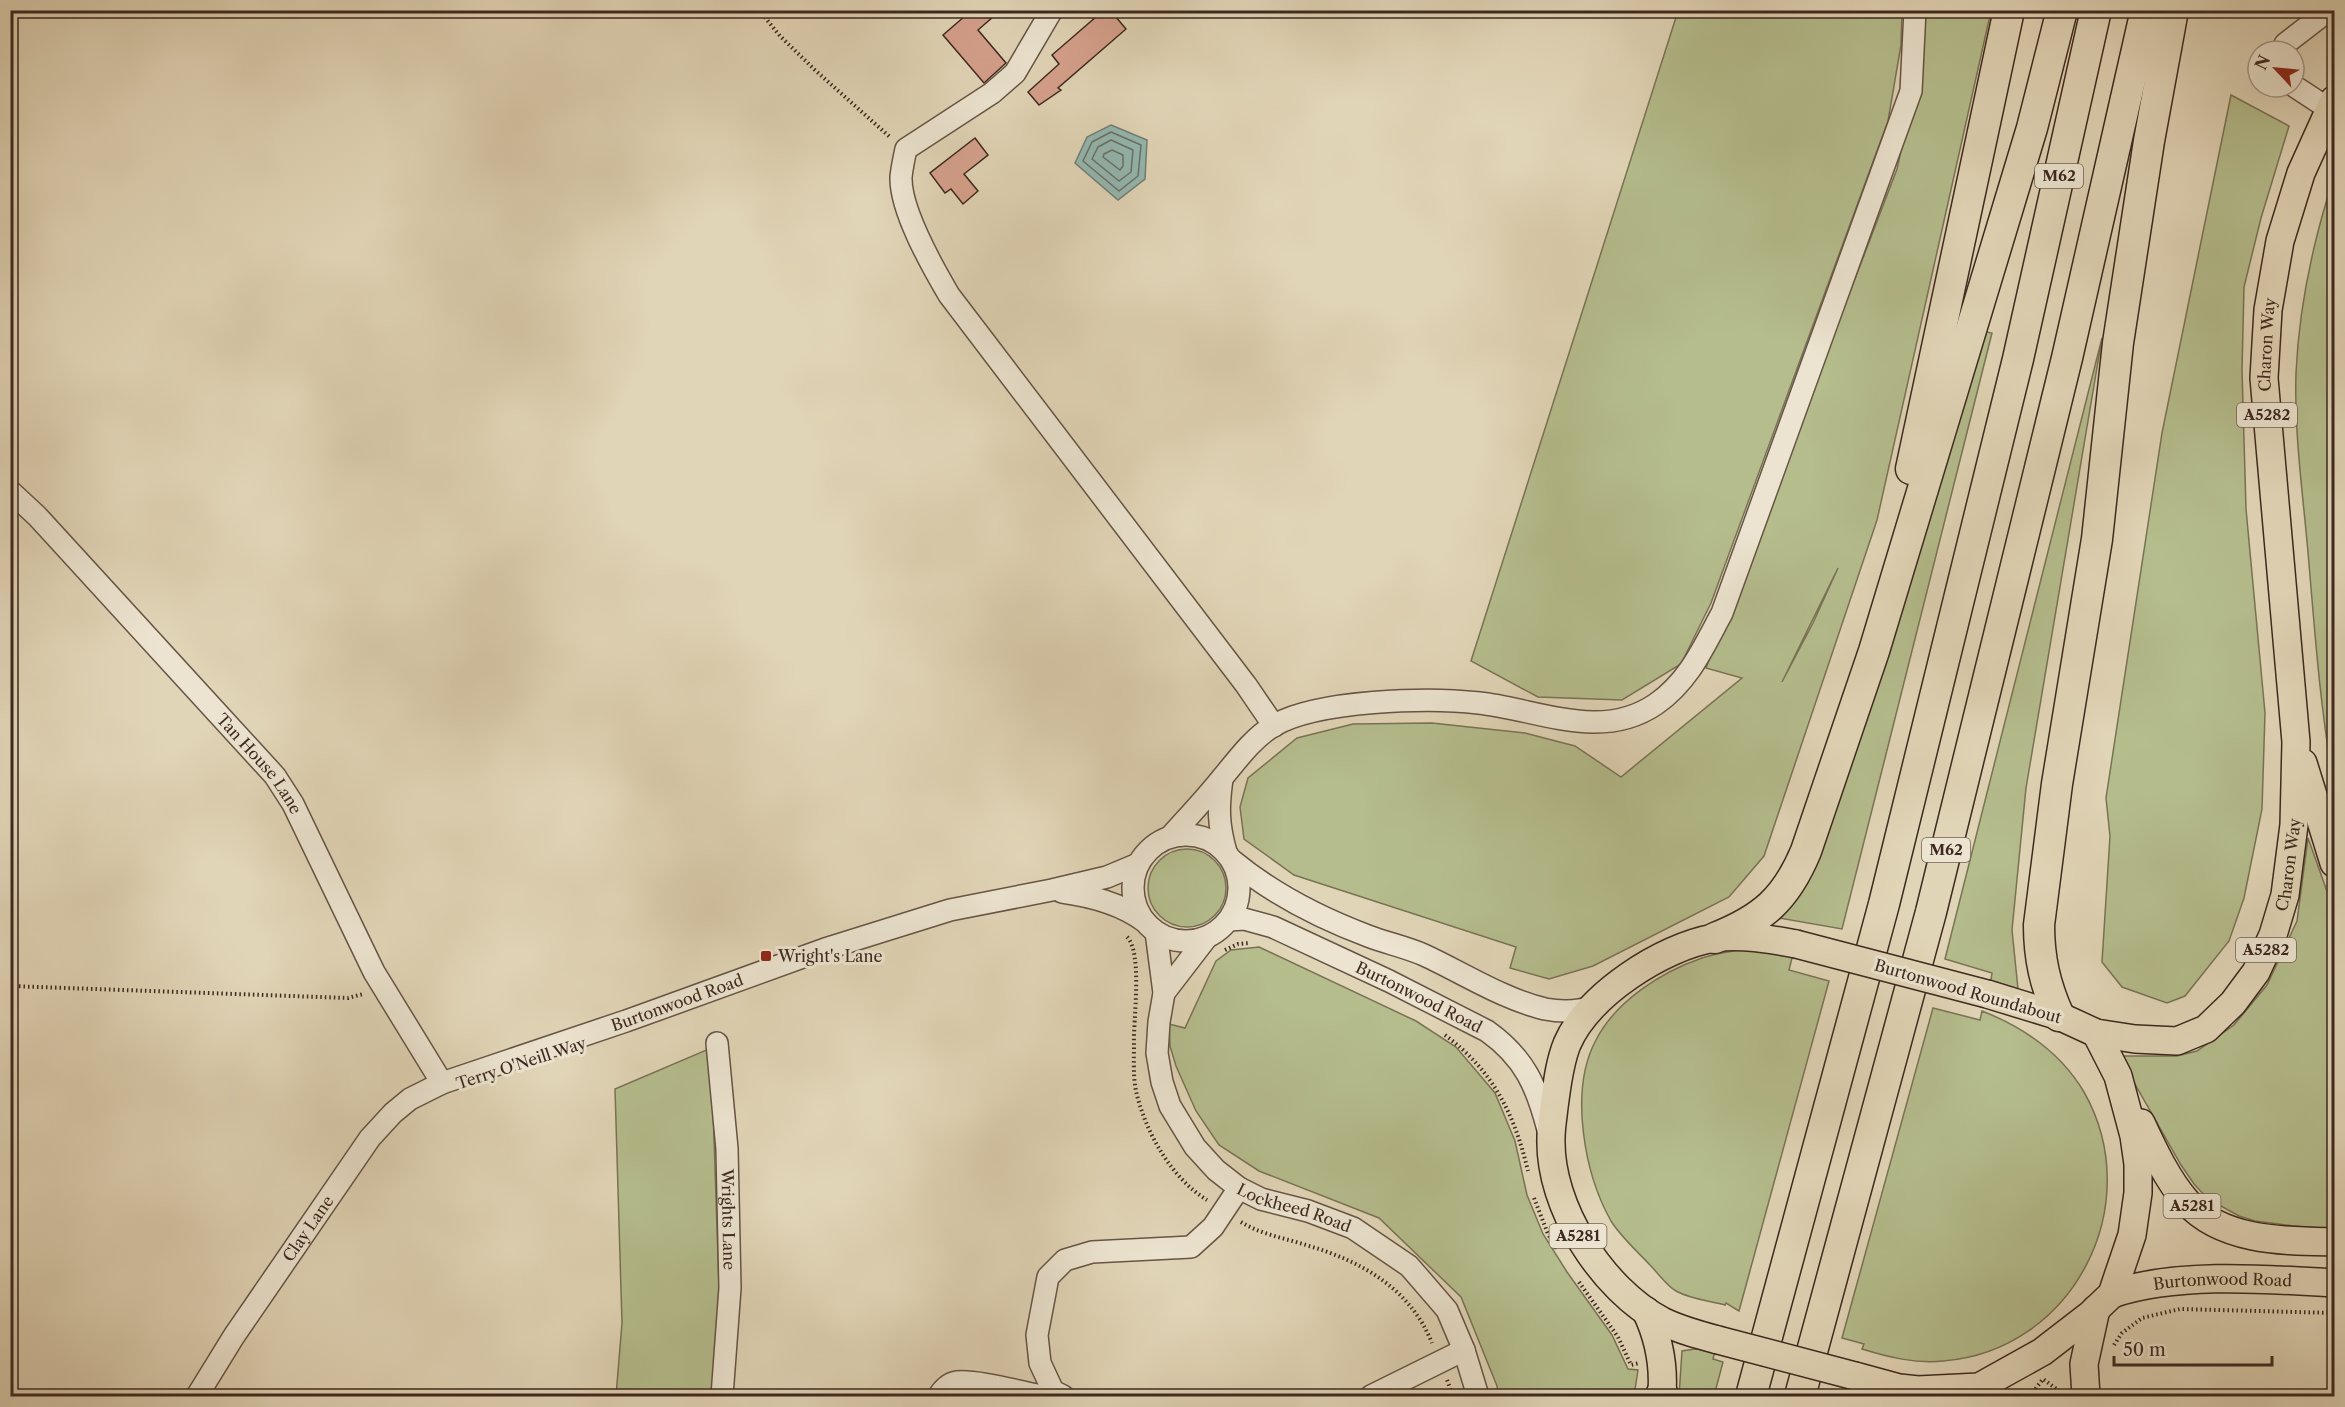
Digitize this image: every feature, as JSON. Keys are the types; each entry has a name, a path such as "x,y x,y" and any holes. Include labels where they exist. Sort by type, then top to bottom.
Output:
{"highway":[{"path":"1874,651 1933,360 2009,10"},
{"path":"1715,938 1743,927 1761,914 1787,887 1797,871 1874,651 2032,128 2062,10"},
{"name":"M62","path":"1751,1396 1884,904 2018,359 2096,10"},
{"name":"M62","path":"1800,1396 1931,912 2067,358 2146,10"},
{"path":"2059,1016 2043,973 2039,948 2039,925 2057,784 2097,539 2118,343 2173,10"}],"main road":[{"name":"Charon Way","path":"2096,1033 2135,1039 2177,1041 2206,1029 2233,1003 2256,972 2273,935 2285,895 2294,825 2296,741 2264,378 2268,310 2280,242 2301,173 2332,104"},
{"name":"Charon Way","path":"2296,741 2334,863"},
{"name":"Burtonwood Roundabout","path":"2096,1033 2059,1016 1987,994 1796,944 1756,938 1715,938 1685,946 1660,957 1636,971 1594,1006 1567,1044 1558,1078 1551,1140 1559,1190 1568,1217 1591,1257 1646,1311 1681,1329 1718,1340 1899,1388 1974,1392 2042,1352 2104,1301"},
{"name":"A5281","path":"2096,1033 2156,1155 2188,1203 2211,1221 2240,1233 2292,1241 2334,1242"},
{"name":"A5281","path":"2104,1301 2132,1234 2138,1193 2138,1164 2134,1136 2118,1076"},
{"name":"Burtonwood Road","path":"2104,1301 2144,1286 2194,1281 2267,1280 2334,1283"},
{"path":"2086,1396 2084,1364 2104,1301"},
{"path":"1646,1311 1662,1358 1664,1374 1661,1395"}],"street":[{"path":"1052,10 1015,73 992,93 906,149 901,179 907,203 918,236 949,295 1246,685 1274,726"},
{"path":"1171,836 1256,739 1274,726 1296,716 1364,703 1476,702 1567,721 1589,723 1611,721 1632,715 1655,704 1691,670 1722,613 1911,91 1916,10"},
{"path":"2291,39 2329,10"},
{"path":"2306,92 2332,104"},
{"name":"Tan House Lane","path":"10,491 38,516 275,776 293,804 384,988 442,1083"},
{"path":"1164,993 1213,946 1219,930 1237,905 1240,889 1238,872 1219,826 1218,807 1222,778"},
{"path":"1213,946 1168,938 1150,927 1136,909 1132,894 1133,878 1146,851 1157,842 1171,836 1186,834 1201,836 1215,842 1230,857"},
{"name":"Burtonwood Road","path":"1230,857 1256,880 1290,900 1366,935 1422,954 1529,1004 1557,1011 1579,1010 1594,1006"},
{"name":"Burtonwood Road","path":"442,1083 626,1021 825,949 950,910 1052,890 1107,876 1138,864"},
{"name":"Burtonwood Road","path":"1052,890 1109,902 1133,913 1150,927"},
{"name":"Burtonwood Road","path":"1228,920 1245,919 1272,927 1389,981 1502,1041 1526,1069 1543,1108 1551,1140"},
{"name":"Lockheed Road","path":"1150,927 1164,993 1157,1053 1162,1082 1170,1106 1195,1147 1216,1170 1239,1188 1262,1199 1308,1211 1353,1227 1409,1266 1447,1310 1464,1350 1478,1396"},
{"name":"Wrights Lane","path":"717,1043 727,1149 730,1288 722,1396"},
{"name":"Clay Lane","path":"197,1396 234,1336 370,1138 393,1113 410,1099 442,1083"},
{"path":"1063,1396 1053,1391 1040,1363 1037,1335 1048,1277 1065,1260 1092,1252 1191,1246 1212,1227 1239,1188"},
{"path":"1371,1396 1464,1350"},
{"path":"939,1396 954,1382 967,1382 1042,1396"}],"path":[{"path":"759,10 780,36 815,70 872,123 906,149"},
{"path":"1213,946 1254,943"},
{"path":"10,986 348,998 384,988"},
{"path":"1439,1030 1461,1047 1490,1079 1506,1104 1520,1137 1530,1179"},
{"path":"1532,1188 1537,1208 1548,1234 1563,1259"},
{"path":"1247,1225 1344,1257 1375,1275 1404,1297 1424,1322"},
{"path":"1574,1276 1618,1337 1631,1365"},
{"path":"2111,1351 2122,1333 2131,1325 2154,1314 2180,1310 2334,1313"},
{"path":"2030,1396 2043,1379 2063,1396"}],"green space":[{"path":"1678,11 1902,11 1901,45 1888,121 1711,603 1681,664 1622,700 1538,697 1471,661"},
{"path":"1925,11 1991,11 1877,520 1764,856 1729,897 1593,966 1549,979 1510,968 1516,947 1294,875 1244,839 1240,807 1248,778 1297,738 1353,724 1432,723 1525,733 1575,746 1621,777 1742,678 1706,668 1897,169 1919,70","holes":["1838,568 1813,623 1782,682"]},
{"path":"2231,95 2289,126 2261,218 2244,287 2242,370 2246,509 2265,713 2262,809 2244,898 2229,941 2185,996 2167,1003 2122,987 2102,962 2110,836 2106,798 2162,433"},
{"path":"2334,177 2334,776 2318,669 2296,421 2296,373 2304,298 2314,249"},
{"path":"1981,331 1992,333 1842,929 1779,918 1785,908"},
{"path":"2102,338 2026,788 2012,930 2018,989 1991,980 1992,973 1945,959"},
{"path":"2308,838 2334,911 2334,1229 2255,1221 2239,1216 2208,1199 2181,1165 2119,1056 2177,1056 2197,1051 2234,1025 2267,985 2297,921"},
{"path":"1187,849 1202,852 1215,860 1223,873 1226,888 1223,903 1215,916 1202,924 1187,927 1172,924 1159,916 1151,903 1148,888 1151,873 1159,860 1172,852"},
{"path":"1259,947 1416,1021 1456,1047 1495,1093 1515,1141 1527,1195 1543,1234 1612,1335 1628,1369 1638,1370 1634,1396 1498,1396 1497,1386 1461,1297 1379,1218 1259,1171 1219,1145 1196,1111 1176,1066 1170,1046 1169,1024 1185,1028 1216,961 1231,950"},
{"path":"1738,950 1793,954 1789,970 1829,981 1739,1311 1726,1303 1725,1305 1694,1298 1673,1289 1615,1227 1593,1180 1583,1131 1582,1107 1583,1083 1588,1060 1596,1040 1615,1013 1641,990 1671,971 1706,957"},
{"path":"1933,1008 1980,1020 1982,1011 2026,1033 2052,1053 2075,1078 2084,1092 2102,1136 2107,1180 2102,1224 2086,1265 2062,1301 2029,1331 1989,1351 1933,1362 1912,1361 1882,1355 1862,1349 1864,1344 1842,1338"},
{"path":"711,1048 719,1287 714,1396 616,1396 622,1323 615,1089"},
{"path":"1695,1349 1715,1351 1713,1359 1723,1362 1714,1396 1679,1396 1682,1351"},
{"path":"1832,1390 1850,1395 1852,1391 1871,1396 1830,1396"}],"water":[{"path":"1111,125 1147,140 1145,179 1118,200 1075,163 1087,137"}],"building":[{"path":"972,10 1001,10 978,30 1006,63 984,83 943,35"},
{"path":"1104,10 1110,10 1126,29 1058,88 1061,90 1039,105 1028,92 1059,64 1052,55"},
{"path":"975,138 988,155 964,174 978,191 963,204 951,189 945,193 930,173"}],"place":[{"name":"Wright's Lane","path":"766,956"}]}
